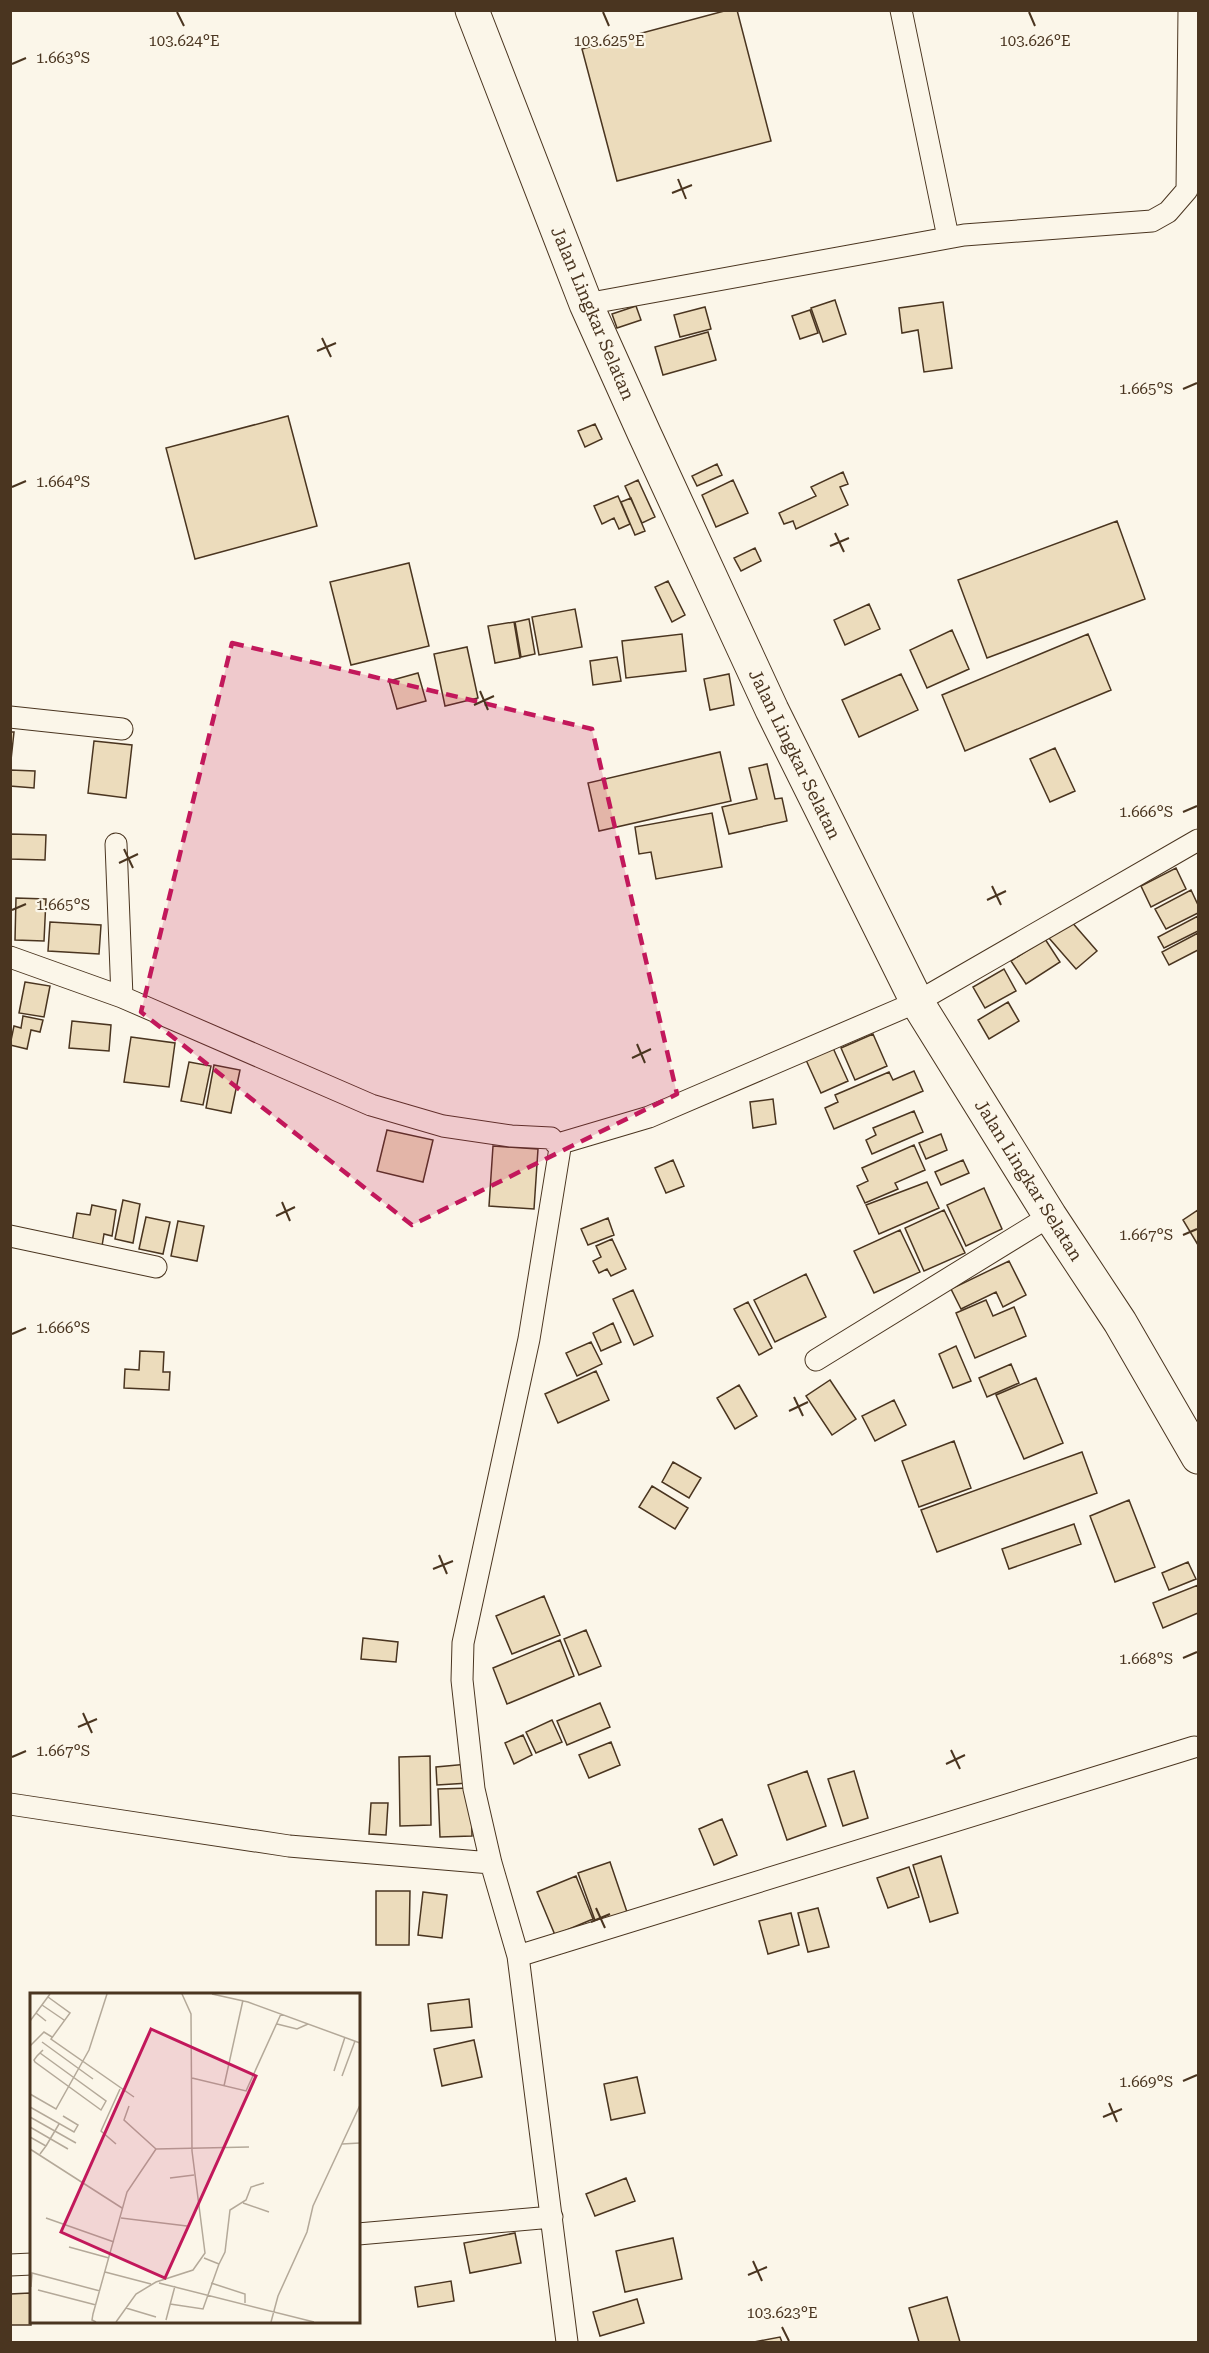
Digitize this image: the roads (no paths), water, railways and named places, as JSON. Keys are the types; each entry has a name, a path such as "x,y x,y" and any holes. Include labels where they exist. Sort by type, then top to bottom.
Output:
{"highway":[{"name":"Jalan Lingkar Selatan","path":"472,10 586,304 772,710 917,1002 1050,1216 1120,1322 1198,1457"}],"street":[{"path":"901,10 948,237"},
{"path":"586,304 948,237 1152,220 1168,212 1187,190 1189,10"},
{"path":"10,717 122,729"},
{"path":"558,1144 649,1117 917,1002 1198,840"},
{"path":"116,844 122,997"},
{"path":"10,957 122,997 371,1105 443,1126 511,1136 551,1138 558,1144 560,1155 529,1340 464,1643 462,1680 474,1789 491,1863 518,1956 567,2343"},
{"path":"816,1360 1050,1216"},
{"path":"10,1236 156,1267"},
{"path":"518,1956 1194,1747"},
{"path":"10,1803 289,1846 491,1863"},
{"path":"360,2234 552,2217"},
{"path":"10,2265 30,2264"}]}
